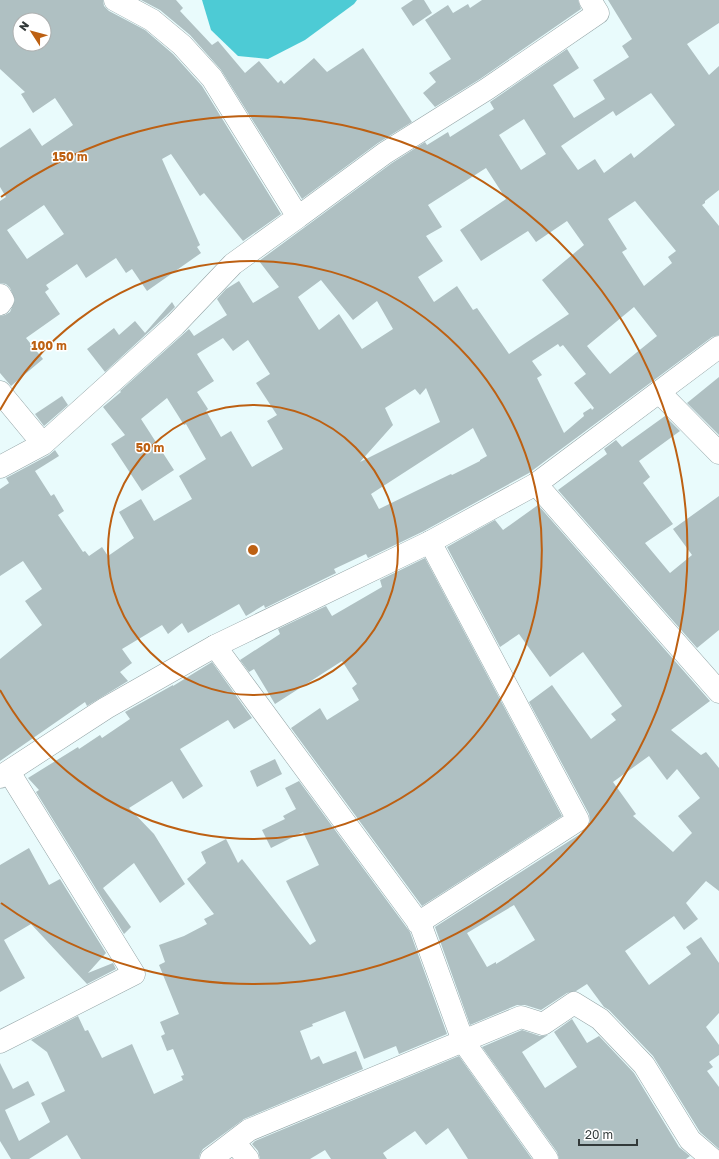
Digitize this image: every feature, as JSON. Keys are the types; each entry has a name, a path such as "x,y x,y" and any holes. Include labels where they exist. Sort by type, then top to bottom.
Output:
{"street":[{"path":"115,0 152,20 182,45 212,78 298,217"},
{"path":"0,467 42,444 175,325 233,264 385,153 487,89 598,14 590,0"},
{"path":"0,295 3,300 0,304"},
{"path":"0,1042 134,974 4,775 106,708 216,646 430,542 536,484 719,347"},
{"path":"0,392 42,444"},
{"path":"659,392 719,452"},
{"path":"536,484 719,692"},
{"path":"418,923 578,820 430,542"},
{"path":"216,646 421,926 463,1041 547,1159"},
{"path":"211,1159 249,1130 521,1017 544,1024 574,1003 600,1020 644,1065 690,1140 712,1159"},
{"path":"234,1142 248,1159"}],"water":[{"path":"202,0 357,0 354,4 305,40 268,59 238,56 211,30"}],"building":[{"path":"0,0 103,0 104,6 109,11 145,30 173,54 202,86 281,214 243,241 204,193 200,196 171,154 162,159 200,245 197,247 201,253 147,291 132,269 126,273 116,258 86,278 77,264 46,285 49,289 45,292 60,314 26,338 43,359 11,386 0,373 0,316 10,312 15,300 10,288 6,284 0,283 0,201 6,197 0,187 0,148 30,128 42,146 73,125 55,98 33,113 21,94 25,92 0,69","holes":["44,205 64,234 27,259 7,230"]},
{"path":"141,0 176,0 183,8 180,11 212,45 218,41 245,73 259,61 278,83 281,80 284,84 314,58 327,72 363,48 412,122 378,143 302,199 221,70 190,35 160,10"},
{"path":"413,0 424,0 432,13 413,26 401,8"},
{"path":"482,0 578,0 581,9 480,79 435,107 423,93 436,82 429,73 451,59 425,20 448,5 453,13 468,4 470,8"},
{"path":"608,0 719,0 719,23 687,44 709,75 719,66 719,190 702,205 719,226 719,335 712,337 529,473 424,531 368,558 366,554 334,569 336,573 265,608 264,605 246,616 239,604 188,633 182,623 168,634 162,625 122,649 132,663 120,672 128,681 87,706 85,702 0,761 0,659 42,625 25,601 42,589 23,561 0,576 0,489 9,483 6,478 49,455 55,450 59,456 35,471 51,496 54,494 64,511 58,515 83,552 85,551 89,556 102,547 108,556 134,538 119,512 141,499 154,521 192,499 179,476 206,459 186,424 184,425 167,398 141,419 174,470 142,491 111,444 125,435 103,407 189,329 194,336 227,315 217,299 226,289 239,281 253,303 279,287 259,261 392,163 425,142 427,145 448,132 450,137 494,109 490,102 567,49 579,68 553,85 574,118 605,99 593,80 629,57 622,46 632,39","holes":["651,93 675,125 634,158 631,153 604,173 595,159 578,170 561,146 613,111 616,116","524,119 546,154 521,170 499,135","486,168 506,199 460,230 481,261 528,231 536,242 567,221 584,245 542,280 569,314 509,354 477,308 473,310 457,286 434,302 418,277 443,261 426,236 442,227 428,205","635,201 676,251 668,257 672,263 644,286 622,252 627,249 608,219","321,280 353,320 377,301 393,329 362,349 339,314 319,330 298,297","634,307 657,336 610,374 587,346","223,338 233,351 248,340 270,374 256,383 277,415 267,421 283,449 252,467 231,431 221,437 206,411 208,409 197,392 214,381 197,354","558,344 560,347 563,345 586,374 574,383 594,408 592,410 591,408 583,413 584,416 564,433 537,378 542,375 532,361","426,388 440,422 360,462 393,425 385,408 415,389 420,395","473,428 487,456 480,461 452,475 451,474 379,509 371,494"]},
{"path":"172,302 175,307 105,372 87,349 114,328 119,335 135,321 145,333"},
{"path":"719,377 719,435 687,403"},
{"path":"62,396 68,405 44,426 35,414"},
{"path":"665,416 680,431 639,461 650,477 643,483 673,524 645,543 670,573 692,555 673,529 719,496 719,630 697,648 558,490 607,454 604,449 616,440 622,447"},
{"path":"538,505 710,701 671,730 701,755 706,752 719,768 719,891 706,881 686,903 698,919 684,930 674,916 625,951 649,985 691,954 686,947 701,937 719,963 719,1013 706,1027 719,1045 719,1055 709,1062 713,1067 707,1071 719,1087 719,1149 700,1132 653,1056 609,1010 604,1007 587,984 576,991 567,993 541,1010 525,1005 517,1005 470,1025 435,927 585,831 589,826 589,814 529,702 552,685 591,739 616,720 611,714 622,706 583,652 550,677 519,634 500,647 447,547 495,520 503,530","holes":["649,756 667,780 677,769 700,798 678,816 692,833 673,852 633,816 636,814 613,782","514,905 535,940 496,964 496,962 487,967 467,933"]},
{"path":"425,558 562,816 422,906 291,728 320,708 327,720 359,700 352,688 357,684 342,661 275,704 254,669 249,672 240,660 280,634 278,629 326,606 332,616 382,587 380,580"},
{"path":"212,662 252,718 234,729 228,720 180,749 203,786 183,799 172,781 129,808 154,834 185,884 160,903 134,863 103,888 131,927 124,934 36,792 39,790 28,778 78,747 79,749 100,735 102,738 130,719 125,712 173,686"},
{"path":"275,759 282,774 257,787 250,771"},
{"path":"299,781 410,932 447,1034 399,1054 396,1046 364,1059 345,1011 312,1024 313,1026 300,1031 311,1060 319,1056 323,1064 356,1051 363,1069 244,1119 203,1149 199,1159 81,1159 67,1135 29,1159 11,1159 0,1141 0,1063 13,1089 28,1081 35,1095 5,1110 19,1141 50,1122 41,1103 65,1091 47,1052 31,1040 78,1016 85,1031 88,1030 102,1058 132,1044 154,1094 183,1080 181,1076 184,1075 173,1049 167,1051 161,1036 165,1034 160,1022 179,1014 159,965 165,962 159,945 184,936 207,924 204,919 214,914 187,879 206,863 201,852 226,839 238,863 242,859 310,945 316,941 286,881 319,865 303,832 271,848 262,830 285,819 283,816 296,809 285,788"},
{"path":"29,848 49,885 60,879 106,953 88,973 113,963 116,969 87,984 31,924 4,940 25,978 0,992 0,865"},
{"path":"572,1019 587,1043 599,1036 634,1073 679,1147 690,1156 686,1159 559,1159 557,1152 482,1047 522,1030 540,1036 548,1035 522,1052 545,1088 577,1067 554,1032"},
{"path":"459,1056 532,1159 468,1159 448,1128 426,1145 415,1131 383,1153 387,1159 331,1159 325,1150 310,1159 260,1159 258,1151 252,1144 255,1141"}]}
